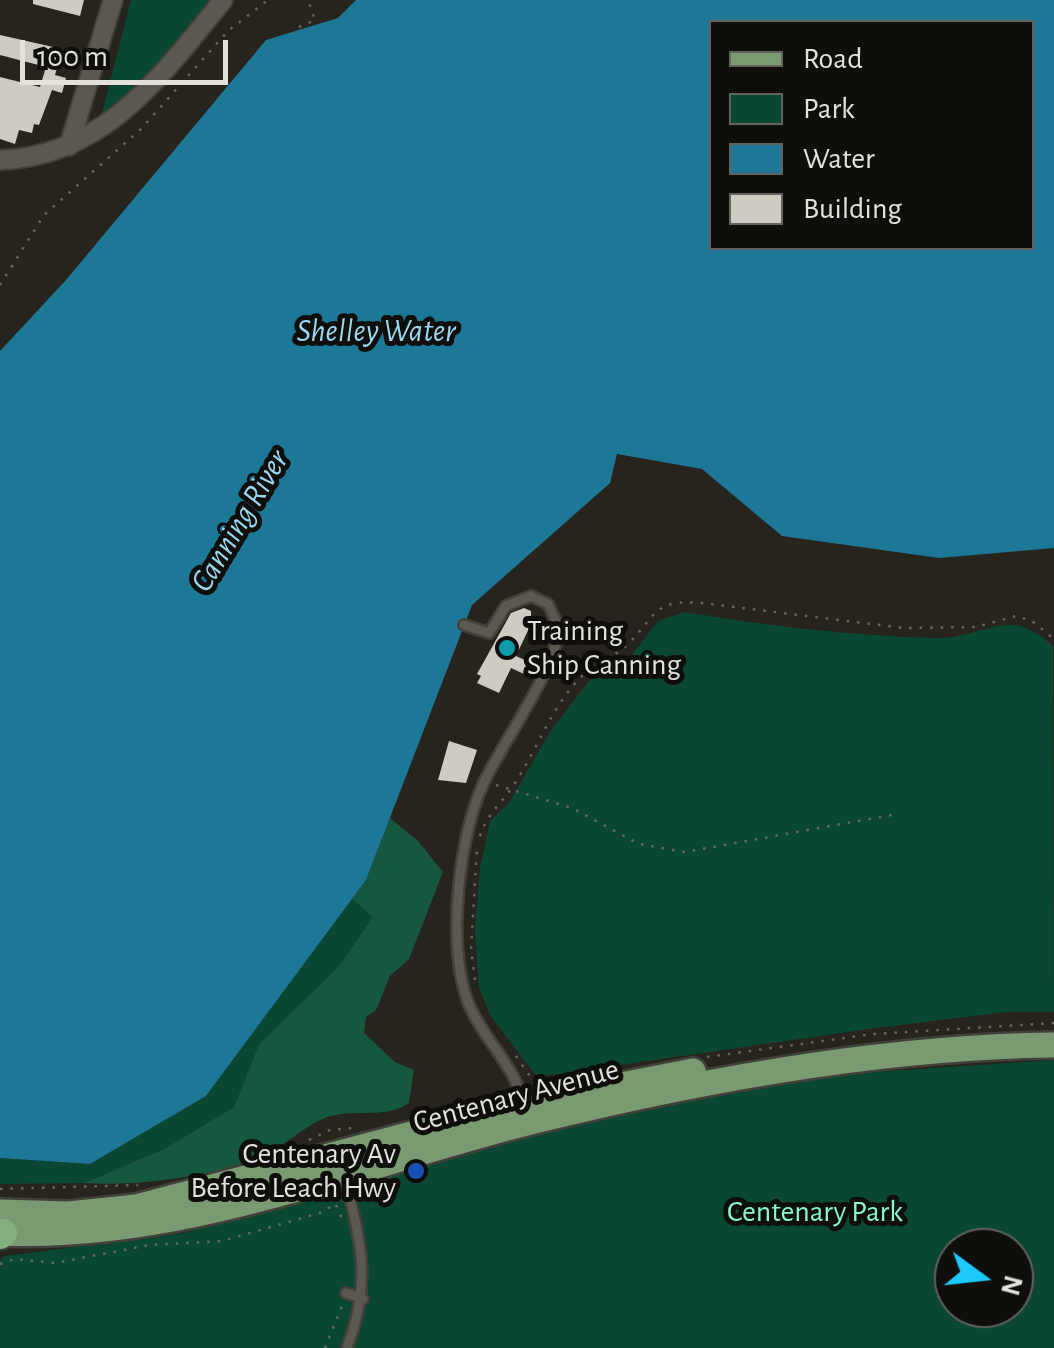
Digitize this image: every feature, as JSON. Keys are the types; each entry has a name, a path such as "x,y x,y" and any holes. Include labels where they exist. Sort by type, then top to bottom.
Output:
{"main road":[{"name":"Centenary Avenue","path":"1,1228 70,1214 136,1207 529,1103 661,1075 904,1042 1054,1032"},
{"name":"Centenary Avenue","path":"1,1228 67,1234 144,1225 344,1175 529,1103 881,1058 1054,1045"}],"street":[{"path":"69,146 113,0"},
{"path":"1,166 96,134 136,103 223,0"}],"lane":[{"path":"464,625 489,634 506,606 530,596 548,604 559,628 519,721 484,780 462,866 463,984 480,1024 516,1073 529,1103"},
{"path":"344,1175 365,1274 363,1299 348,1344 361,1345"},
{"path":"347,1293 363,1299"}],"path":[{"path":"0,284 44,215 141,129 228,31 268,0"},
{"path":"299,26 315,20 308,0"},
{"path":"476,991 471,949 478,842 487,815 510,790 548,720 585,673 625,648 651,612 668,604 702,603 904,628 976,626 1016,616 1032,621 1054,639"},
{"path":"484,780 572,808 639,844 686,852 897,814"},
{"path":"509,1046 529,1103"},
{"path":"336,1205 343,1223"},
{"path":"325,1348 347,1293"}],"green space":[{"path":"131,0 211,0 133,95 101,117"},
{"path":"685,612 811,630 905,637 947,638 1013,625 1030,629 1053,646 1054,1012 1007,1012 876,1028 537,1077 490,1015 479,987 475,931 480,868 490,821 509,803 550,732 588,682 632,655 658,621"},
{"path":"390,818 418,841 443,872 409,959 390,976 376,1010 366,1017 364,1033 395,1062 414,1070 409,1103 392,1110 326,1117 268,1153 203,1174 153,1181 84,1183 164,1149 234,1107 259,1044 339,966 373,917 352,899 366,880"},
{"path":"352,899 374,916 339,966 259,1044 234,1107 164,1149 84,1183 0,1184 0,1158 90,1164 206,1096"},
{"name":"Centenary Park","path":"1054,1060 1054,1348 0,1348 0,1260 5,1256 184,1233 532,1129 800,1077"}],"water":[{"name":"Shelley Water","path":"356,0 1054,0 1054,548 939,558 782,536 702,469 617,454 610,483 472,605 366,880 206,1096 90,1164 0,1158 0,351 66,280 266,40 338,18"}],"building":[{"path":"33,0 84,0 80,16 33,4"},
{"path":"0,35 53,47 52,53 60,56 55,75 66,78 62,93 52,90 39,125 34,124 32,133 19,130 15,144 0,139 0,77 40,87 46,67 0,55"},
{"name":"Training Ship Canning","path":"524,608 531,611 531,624 516,656 529,662 524,674 511,668 499,693 477,683 481,676 477,674 511,613"},
{"path":"449,741 477,750 466,783 438,780"}],"place":[{"name":"Training Ship Canning","path":"507,648"},
{"name":"Centenary Av Before Leach Hwy","path":"416,1171"}],"water label":[{"name":"Canning River","path":"240,521"}]}
